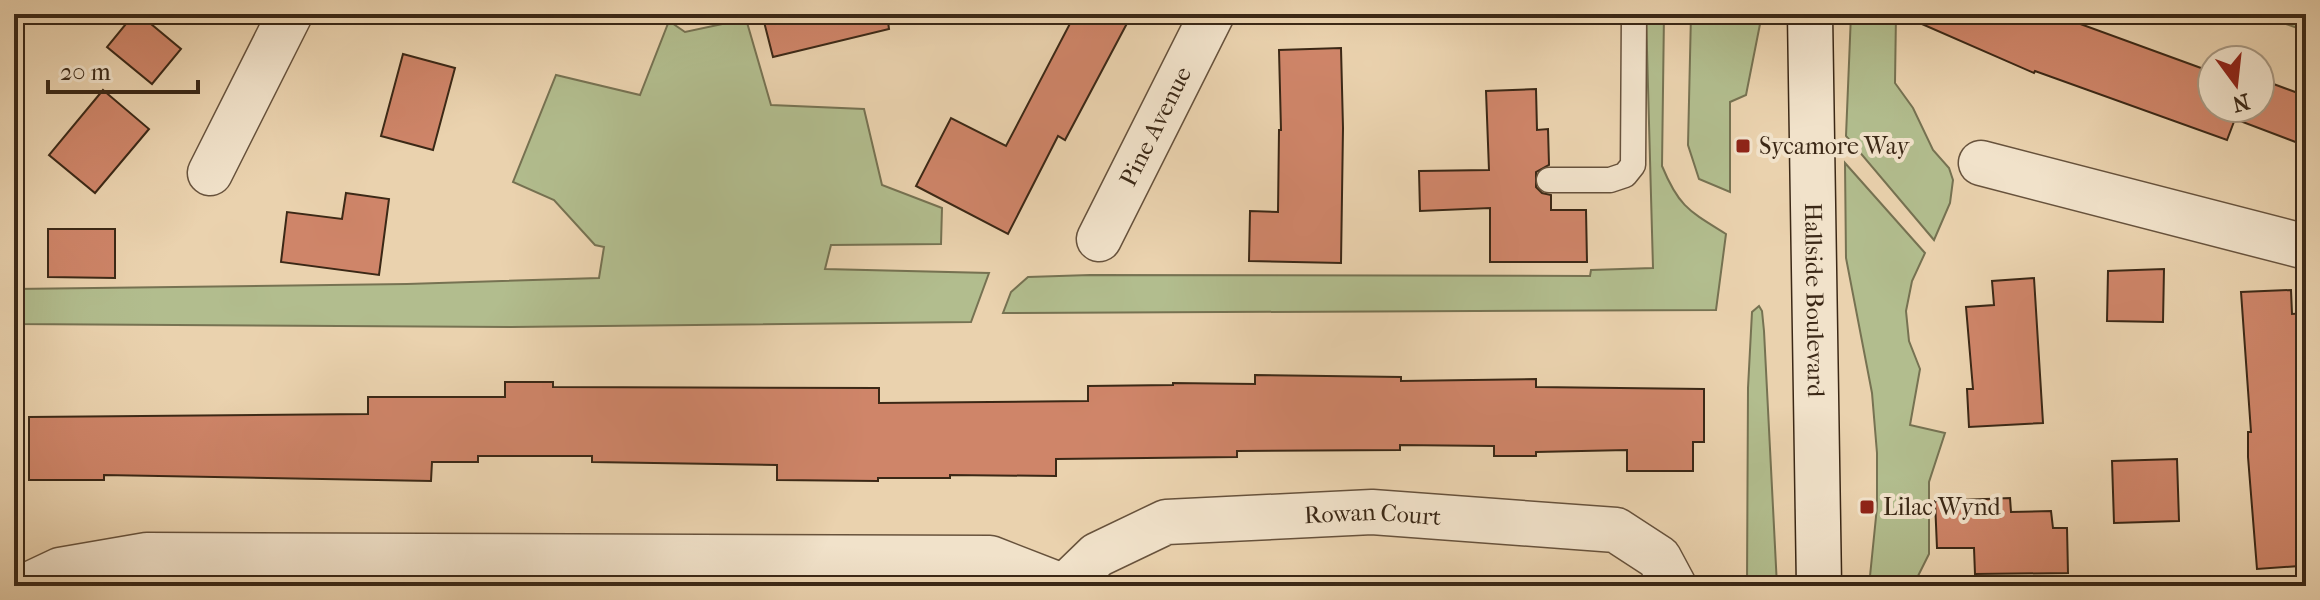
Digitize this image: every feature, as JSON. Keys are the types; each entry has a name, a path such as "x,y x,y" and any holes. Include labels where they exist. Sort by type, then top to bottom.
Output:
{"street":[{"path":"210,173 290,14"},
{"name":"Pine Avenue","path":"1099,239 1212,14"},
{"name":"Hallside Boulevard","path":"1810,14 1819,586"},
{"path":"1981,163 2306,247"},
{"name":"Rowan Court","path":"1063,586 1097,555 1166,522 1372,512 1616,530 1659,558 1674,586"},
{"path":"26,586 60,570 147,555 680,571 990,558 1063,586"}],"lane":[{"path":"1549,180 1610,180 1625,175 1633,165 1634,14"}],"green space":[{"path":"1646,14 1664,14 1662,166 1686,207 1726,234 1716,310 1003,313 1011,292 1028,277 1590,276 1591,270 1653,268"},
{"path":"1691,14 1762,14 1746,95 1730,102 1730,192 1699,179 1688,145"},
{"path":"1851,14 1896,14 1895,83 1913,108 1933,150 1949,168 1953,180 1950,203 1934,240 1846,136"},
{"path":"2257,14 2306,14 2306,31"},
{"path":"746,19 771,105 864,109 882,185 942,208 941,244 831,245 825,269 989,273 971,322 511,327 14,324 14,289 599,278 604,247 595,245 554,200 513,182 556,75 640,95 669,21 685,32"},
{"path":"1845,163 1925,253 1912,281 1906,311 1909,341 1920,369 1910,425 1945,433 1929,482 1929,554 1913,586 1869,586 1877,507 1877,453 1872,393 1846,258"},
{"path":"1759,306 1764,331 1777,586 1747,586 1748,388 1752,312"}],"building":[{"path":"134,14 139,14 181,49 152,84 107,47"},
{"path":"762,14 887,14 889,29 773,57"},
{"path":"1075,14 1132,14 1065,140 1058,136 1008,234 916,186 951,118 1006,146"},
{"path":"1899,14 2053,14 2196,66 2196,124 2233,124 2227,140 2034,73"},
{"path":"1341,48 1341,263 1249,261 1250,211 1278,212 1281,130 1279,50"},
{"path":"403,54 455,68 433,150 381,136"},
{"path":"2276,85 2306,96 2306,146 2248,124 2276,124"},
{"path":"1536,89 1537,130 1548,129 1549,165 1536,172 1536,187 1542,193 1551,195 1551,210 1586,210 1587,262 1490,262 1490,208 1420,211 1419,171 1489,170 1486,91"},
{"path":"103,90 149,129 95,193 49,155"},
{"path":"346,193 389,199 379,275 281,262 287,212 342,219"},
{"path":"48,229 115,229 115,278 48,277"},
{"path":"2164,269 2163,322 2107,321 2108,271"},
{"path":"2034,278 2043,423 1969,427 1967,389 1973,389 1966,307 1994,305 1992,281"},
{"path":"2291,290 2292,314 2306,313 2306,537 2297,538 2299,566 2257,569 2248,457 2248,432 2251,432 2241,292"},
{"path":"1255,375 1401,377 1401,381 1536,379 1536,387 1704,389 1704,442 1693,442 1693,471 1627,471 1627,450 1494,456 1494,446 1400,445 1400,450 1237,451 1237,457 1056,459 1056,476 950,475 950,478 878,478 878,481 777,480 777,465 592,462 592,456 478,456 478,462 432,462 431,481 104,475 104,480 29,480 29,417 368,414 368,397 505,397 505,382 553,382 553,387 879,388 879,403 1088,401 1088,386 1255,384"},
{"path":"2177,459 2179,521 2114,523 2112,461"},
{"path":"2010,498 2011,512 2051,511 2053,528 2067,528 2068,573 1975,574 1974,548 1937,548 1935,501"}],"place":[{"name":"Sycamore Way","path":"1743,146"},
{"name":"Lilac Wynd","path":"1867,507"}]}
